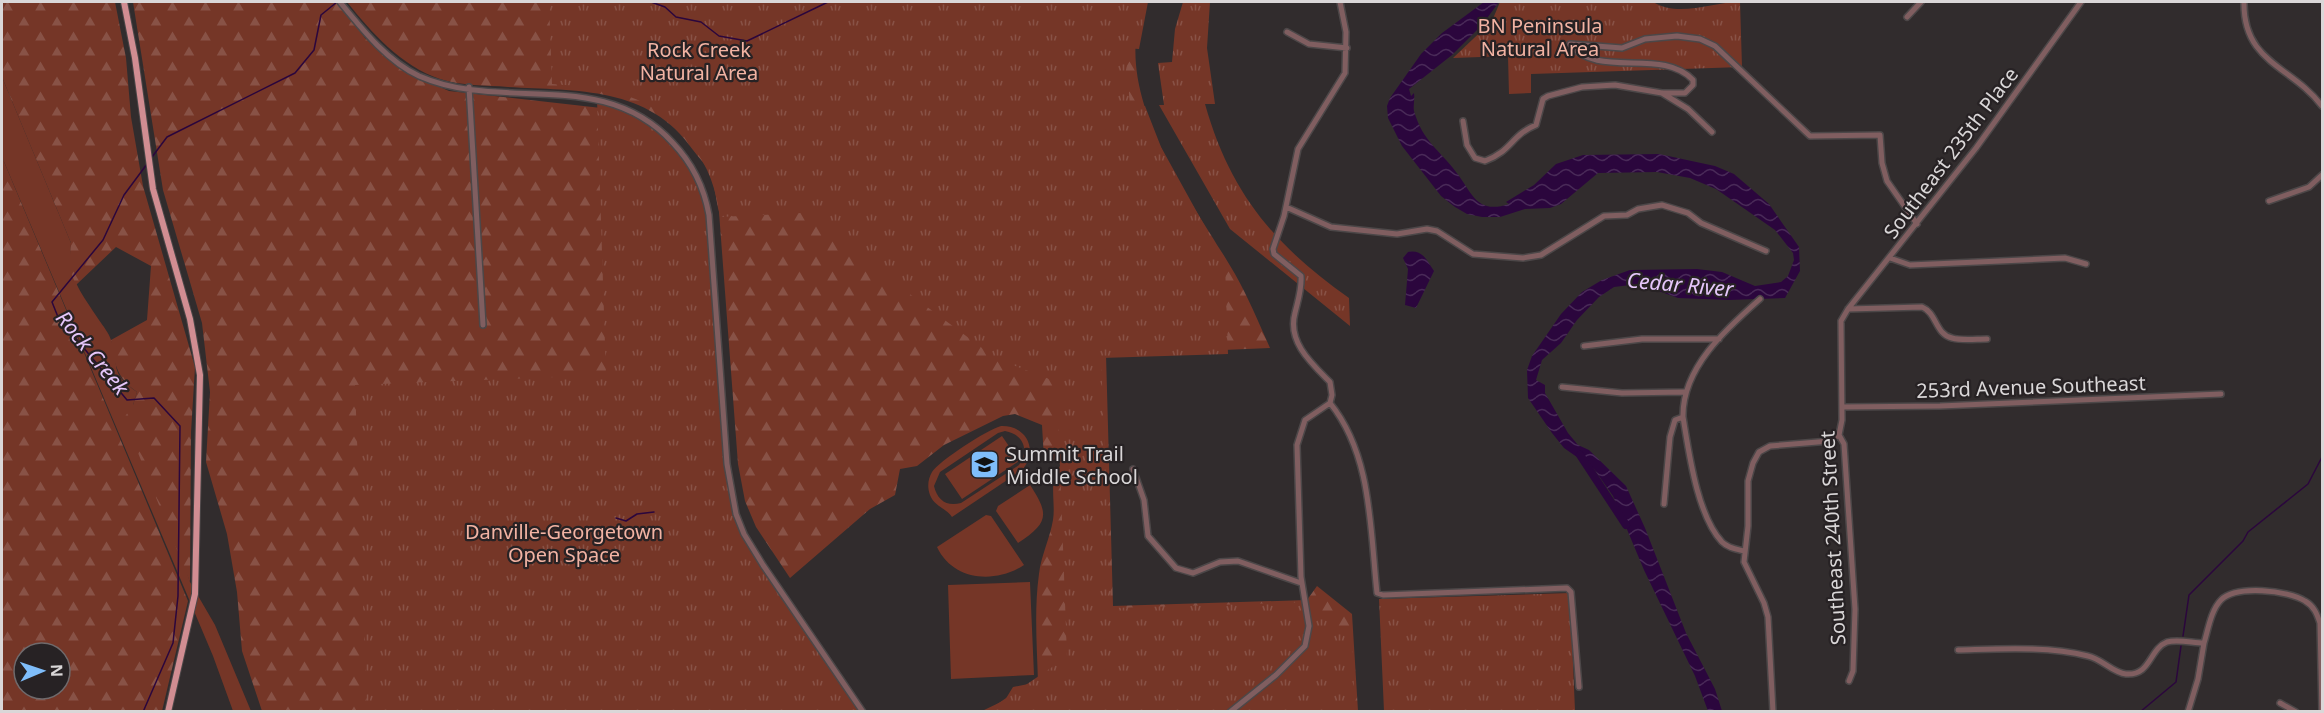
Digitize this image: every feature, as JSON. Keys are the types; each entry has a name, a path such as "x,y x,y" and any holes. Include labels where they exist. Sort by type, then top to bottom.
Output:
{"main road":[{"path":"124,2 135,58 153,189 190,319 200,375 195,594 168,711"}],"street":[{"path":"340,2 368,36 405,68 439,83 610,102 636,113 658,128 688,161 701,185 709,215 727,464 736,514 759,560 863,711"},
{"path":"1330,403 1332,395 1330,382 1302,354 1294,326 1294,316 1302,287 1301,276 1274,254 1298,149 1308,130 1343,80 1347,48 1340,2"},
{"path":"1907,17 1919,7 1921,2"},
{"name":"Southeast 235th Place","path":"1841,321 1848,309 2005,111 2081,2"},
{"path":"2244,2 2247,29 2259,51 2313,95 2322,106"},
{"path":"1287,32 1309,44 1347,48"},
{"path":"1463,121 1467,146 1475,158 1485,161 1509,149 1520,132 1536,124 1543,99 1548,96 1582,87 1615,85 1662,93 1685,93 1693,85 1693,80 1686,73 1672,67 1583,57 1570,44 1622,48 1659,36 1700,39 1715,46 1810,136 1880,135 1882,163 1887,181 1917,224"},
{"path":"469,87 483,325"},
{"path":"1662,93 1688,109 1712,132"},
{"path":"2269,201 2309,187 2322,175"},
{"path":"1286,207 1331,227 1397,234 1427,229 1437,231 1473,254 1523,258 1541,255 1604,216 1627,215 1638,208 1662,205 1688,213 1701,223 1766,251"},
{"path":"1890,258 1910,265 2065,258 2086,264"},
{"path":"1744,551 1722,542 1703,507 1694,479 1683,417 1684,392 1698,367 1719,339 1760,299"},
{"path":"1848,309 1922,307 1929,311 1945,335 1953,339 1987,339"},
{"name":"Southeast 240th Street","path":"1841,321 1843,407 1839,435 1844,444 1855,609 1853,671 1848,681"},
{"path":"1584,346 1642,339 1719,339"},
{"path":"1562,387 1622,393 1684,392"},
{"name":"253rd Avenue Southeast","path":"1843,407 1940,406 2221,394"},
{"path":"1230,711 1276,675 1305,645 1309,626 1301,583 1297,446 1305,420 1317,409 1330,403"},
{"path":"1330,403 1343,419 1356,446 1366,487 1379,594 1567,588 1571,592 1579,687"},
{"path":"1664,504 1673,424 1675,420 1683,417"},
{"path":"1773,711 1768,617 1764,603 1744,566 1748,526 1748,481 1756,457 1770,446 1830,441 1839,435"},
{"path":"1133,469 1144,500 1148,536 1176,568 1193,573 1220,562 1238,561 1301,583"},
{"path":"2188,711 2198,679 2204,643 2218,604 2236,591 2265,592 2302,599 2313,608 2320,623 2322,711"},
{"path":"1959,650 2024,649 2080,654 2096,658 2126,674 2144,669 2158,648 2166,642 2204,643"},
{"path":"2280,703 2296,711"}],"green space":[{"path":"2,2 115,2 126,58 131,117 143,186 195,367 191,432 190,582 124,418 133,405 137,392 130,387 118,370 111,340 147,320 151,266 116,247 76,285 69,268 71,243 2,77"},
{"path":"133,2 338,2 365,38 403,71 449,91 610,109 726,505 859,711 262,711 242,651 237,592 227,534 206,462 210,392 202,323 163,190"},
{"name":"Rock Creek Natural Area","path":"347,2 1145,2 1136,37 1137,72 1145,108 1159,144 1177,179 1235,274 1270,348 1106,355 1113,606 1307,600 1317,586 1352,614 1358,711 982,711 1005,700 1013,687 1038,682 1037,588 1040,567 1053,520 1054,478 1060,466 1059,457 1050,462 1044,459 1042,425 1015,414 1003,416 944,445 917,466 900,469 895,495 870,509 790,578 756,527 745,501 738,464 719,212 710,173 703,163 675,129 655,114 633,103 585,92 456,83 426,73 388,47"},
{"name":"Rock Creek Natural Area","path":"549,2 1148,2 1139,49 1125,48 1130,106 1145,106 1161,147 1225,263 1228,354 1101,358 1111,608 1311,602 1352,644 1355,711 987,711 1067,657 1057,382 997,359 801,213 720,217 714,188 703,161 680,129 666,117 652,107 621,94 552,84"},
{"path":"1183,2 1210,2 1207,48 1215,104 1205,104 1215,136 1228,165 1242,191 1278,237 1299,258 1349,298 1350,326 1230,229 1159,105 1164,105 1158,63 1172,62 1175,29"},
{"name":"BN Peninsula Natural Area","path":"1500,2 1653,2 1663,7 1685,9 1740,2 1742,67 1531,74 1531,93 1509,94 1508,56 1453,58 1492,21"},
{"path":"2,77 71,243 72,267 77,284 110,337 118,373 137,392 133,405 190,582 215,625 251,711 233,711 213,656 2,157"},
{"name":"Danville-Georgetown Open Space","path":"597,99 618,104 652,120 678,144 697,177 705,197 730,477 739,519 753,548 859,711 367,711 355,385 606,375"},
{"path":"2,157 188,601 162,711 2,711"},
{"path":"1010,427 1024,434 1030,447 1027,463 1022,470 952,517 932,499 928,486 932,472 953,453 995,428","holes":["1005,431 1023,443 1024,454 1019,465 961,503 951,504 940,499 934,486 940,472 998,433"]},
{"path":"1002,436 1019,461 962,499 945,474"},
{"path":"1030,485 1041,504 1043,518 1035,530 1018,543 996,511 998,506"},
{"path":"986,515 991,516 1024,565 1000,575 976,576 953,567 944,558 937,547"},
{"path":"1030,582 1034,675 951,679 948,585"},
{"path":"1570,593 1575,711 1384,711 1379,599"}],"water":[{"path":"1484,2 1499,2 1482,25 1452,55 1409,89 1411,96 1414,93 1414,111 1422,130 1476,200 1489,206 1498,207 1509,204 1506,202 1534,185 1556,164 1583,155 1659,154 1715,166 1734,174 1769,204 1799,247 1800,271 1785,298 1729,300 1678,298 1639,284 1614,287 1599,297 1577,320 1561,343 1542,360 1536,380 1545,385 1545,393 1568,433 1578,445 1589,450 1626,486 1686,633 1715,689 1722,711 1708,711 1695,676 1644,570 1613,496 1594,469 1564,448 1528,398 1527,370 1532,356 1561,314 1582,292 1602,280 1630,270 1697,269 1722,272 1755,286 1781,282 1788,276 1794,260 1793,253 1775,230 1716,189 1690,178 1657,172 1598,173 1561,204 1550,208 1525,209 1500,217 1467,214 1441,196 1402,146 1388,118 1387,106 1390,98 1421,54 1442,33"},
{"path":"1408,252 1421,254 1434,271 1416,308 1405,305 1408,269 1403,258"}],"waterway":[{"name":"Rock Creek","path":"152,157 167,137 295,73 314,50 321,15 337,2"},
{"name":"Rock Creek","path":"651,2 665,7 676,17 701,22 719,36 747,41 828,2"},
{"name":"Rock Creek","path":"143,712 173,643 178,596 180,426 154,398 127,400 58,317 52,302 103,240 124,195 147,164"},
{"name":"Cedar River","path":"1580,455 1626,525"},
{"path":"2183,636 2189,595 2243,541 2248,532 2308,484 2322,457"},
{"path":"616,518 626,521 637,514 654,512"},
{"path":"2140,712 2176,682 2181,646"}],"place":[{"name":"Summit Trail Middle School","path":"985,465"}]}
